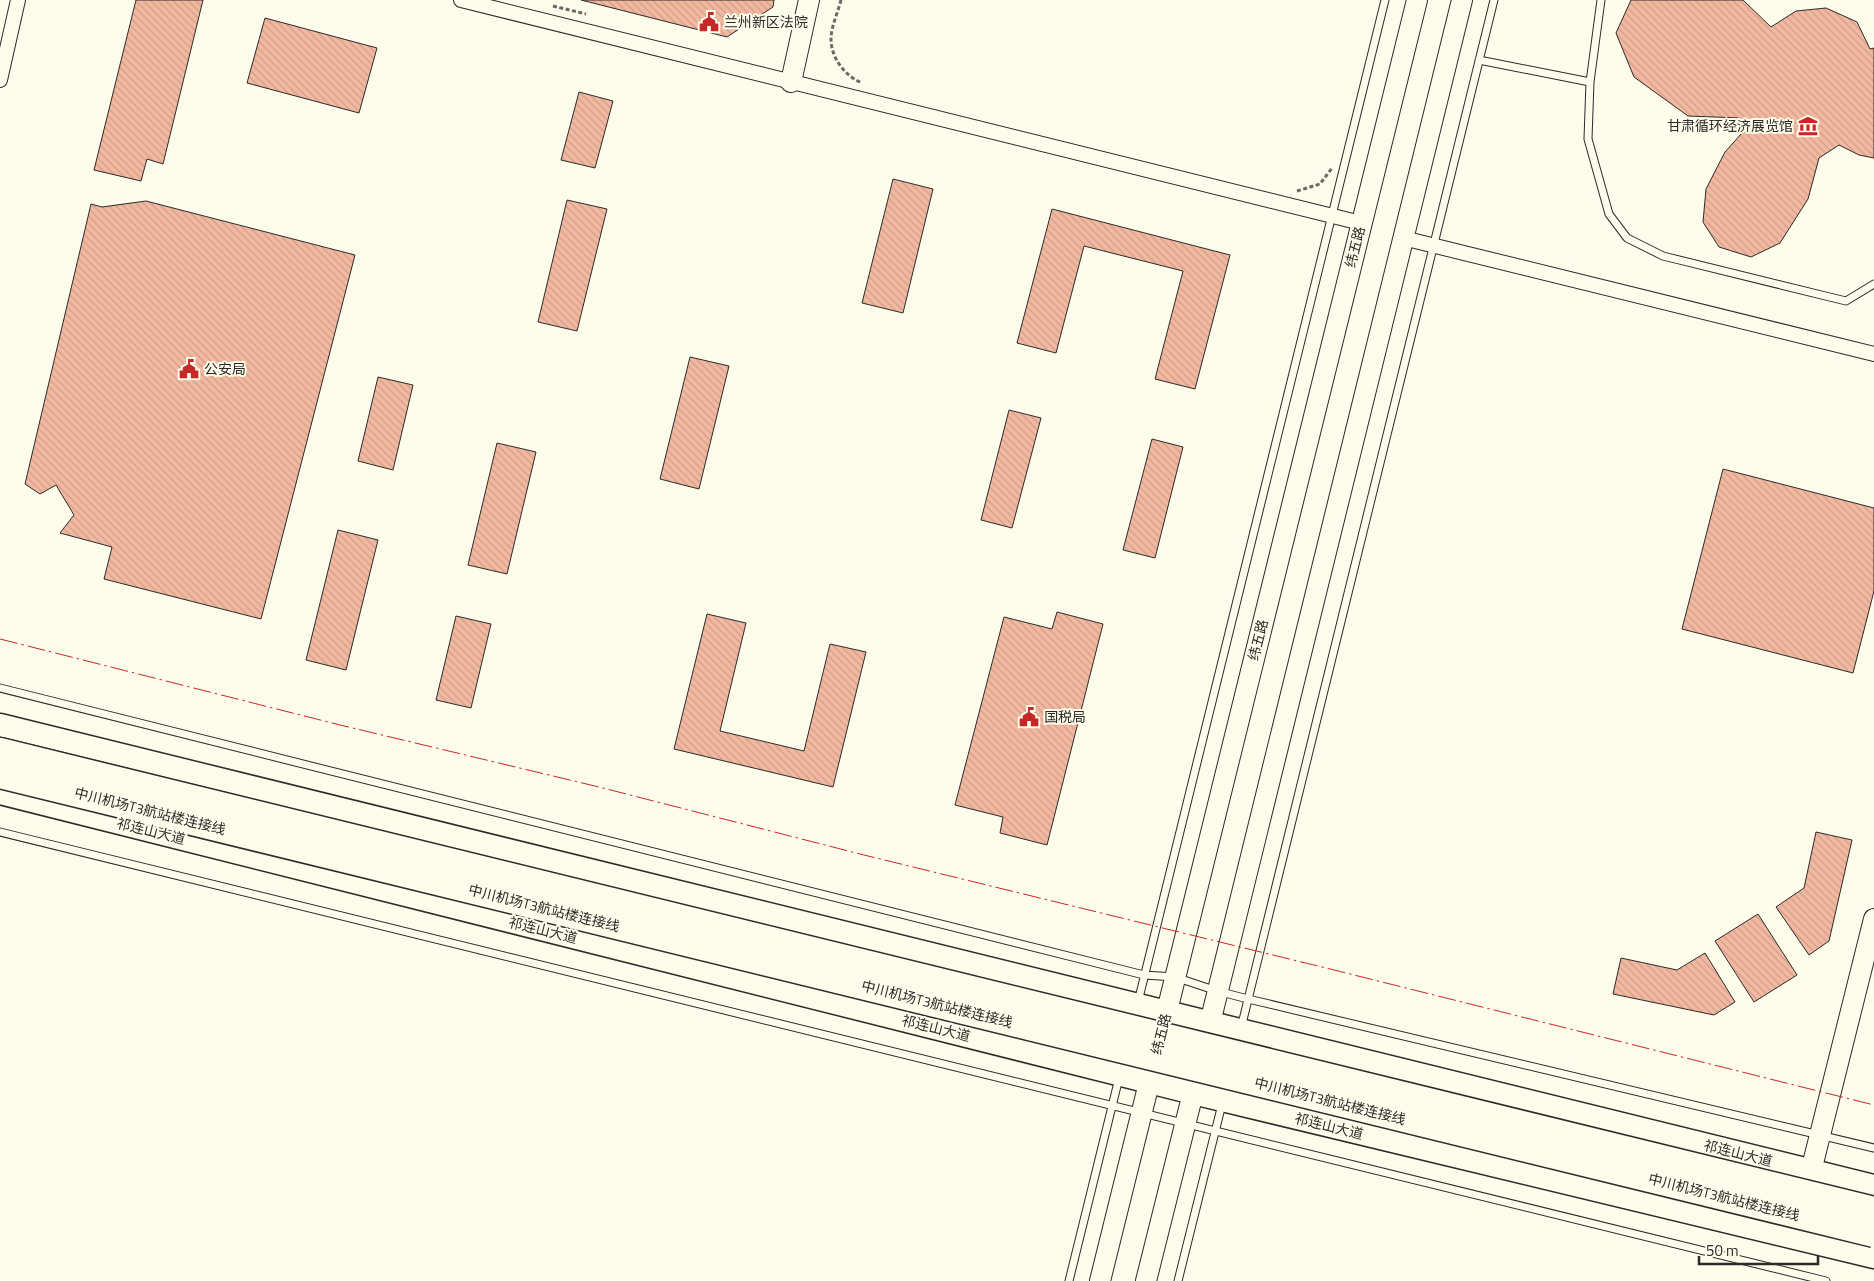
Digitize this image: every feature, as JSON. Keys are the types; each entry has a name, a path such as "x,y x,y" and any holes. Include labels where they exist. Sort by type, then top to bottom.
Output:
{"highway":[{"name":"中川机场T3航站楼连接线","path":"0,751 1874,1210"},
{"name":"中川机场T3航站楼连接线","path":"0,775 1874,1234"}],"main road":[{"name":"祁连山大道","path":"0,725 1135,1014 1166,1012 1210,1023 1238,1039 1874,1186"},
{"name":"祁连山大道","path":"0,793 1122,1066 1149,1082 1874,1257"}],"street":[{"path":"0,80 18,0"},
{"path":"461,0 1361,223"},
{"path":"790,82 809,0"},
{"name":"纬五路","path":"1100,1281 1417,0"},
{"path":"1146,1281 1462,0"},
{"path":"1403,238 1874,354"},
{"path":"1811,1171 1874,919"}],"lane":[{"path":"1069,1281 1385,0"},
{"path":"1178,1281 1494,0"},
{"path":"1601,0 1590,82 1588,140 1609,214 1628,238 1663,256 1846,301 1874,284"},
{"path":"1479,60 1590,82"},
{"path":"0,688 1144,975 1175,977 1217,992 1874,1148"},
{"path":"0,832 1826,1281"}],"path":[{"path":"841,0 831,39 835,58 844,71 859,82 869,84"},
{"path":"553,6 586,14"},
{"path":"1290,190 1299,192 1320,184 1335,165"}],"building":[{"path":"136,0 203,0 163,164 147,159 141,181 94,170"},
{"name":"兰州新区法院","path":"581,0 774,0 773,7 727,37"},
{"name":"甘肃循环经济展览馆","path":"1631,0 1743,0 1771,27 1796,11 1826,8 1857,22 1870,49 1874,48 1874,158 1859,155 1839,145 1819,158 1808,199 1780,243 1751,257 1719,247 1703,222 1706,189 1725,152 1742,133 1740,118 1688,116 1634,77 1616,33"},
{"path":"265,18 377,48 359,113 247,83"},
{"path":"579,92 613,101 595,168 561,160"},
{"path":"893,179 933,189 903,313 862,303"},
{"path":"567,200 607,209 577,331 538,322"},
{"name":"公安局","path":"146,201 355,255 261,619 104,579 112,547 60,533 74,515 56,485 40,494 25,484 91,204 102,207"},
{"path":"1052,209 1230,255 1195,389 1155,379 1183,271 1084,246 1056,353 1017,343"},
{"path":"690,357 729,366 699,489 660,479"},
{"path":"378,377 413,385 393,470 358,461"},
{"path":"1009,410 1041,418 1012,528 981,520"},
{"path":"1152,439 1183,447 1155,558 1123,550"},
{"path":"497,443 536,452 507,574 468,565"},
{"path":"1723,469 1874,508 1874,591 1853,673 1682,629"},
{"path":"338,530 378,540 346,670 306,660"},
{"name":"国税局","path":"1057,612 1103,624 1047,845 1000,833 1003,817 955,805 1004,617 1052,629"},
{"path":"707,614 746,623 720,731 804,751 830,644 866,652 833,787 674,749"},
{"path":"456,616 491,624 471,708 436,700"},
{"path":"1816,832 1852,840 1829,941 1809,955 1776,907 1804,888"},
{"path":"1758,914 1797,975 1754,1002 1715,941"},
{"path":"1705,953 1735,1002 1714,1015 1613,994 1621,958 1677,970"}],"power":[{"path":"0,639 1874,1105"}],"place":[{"name":"兰州新区法院","path":"709,22"},
{"name":"甘肃循环经济展览馆","path":"1808,126"},
{"name":"公安局","path":"189,369"},
{"name":"国税局","path":"1029,717"}]}
